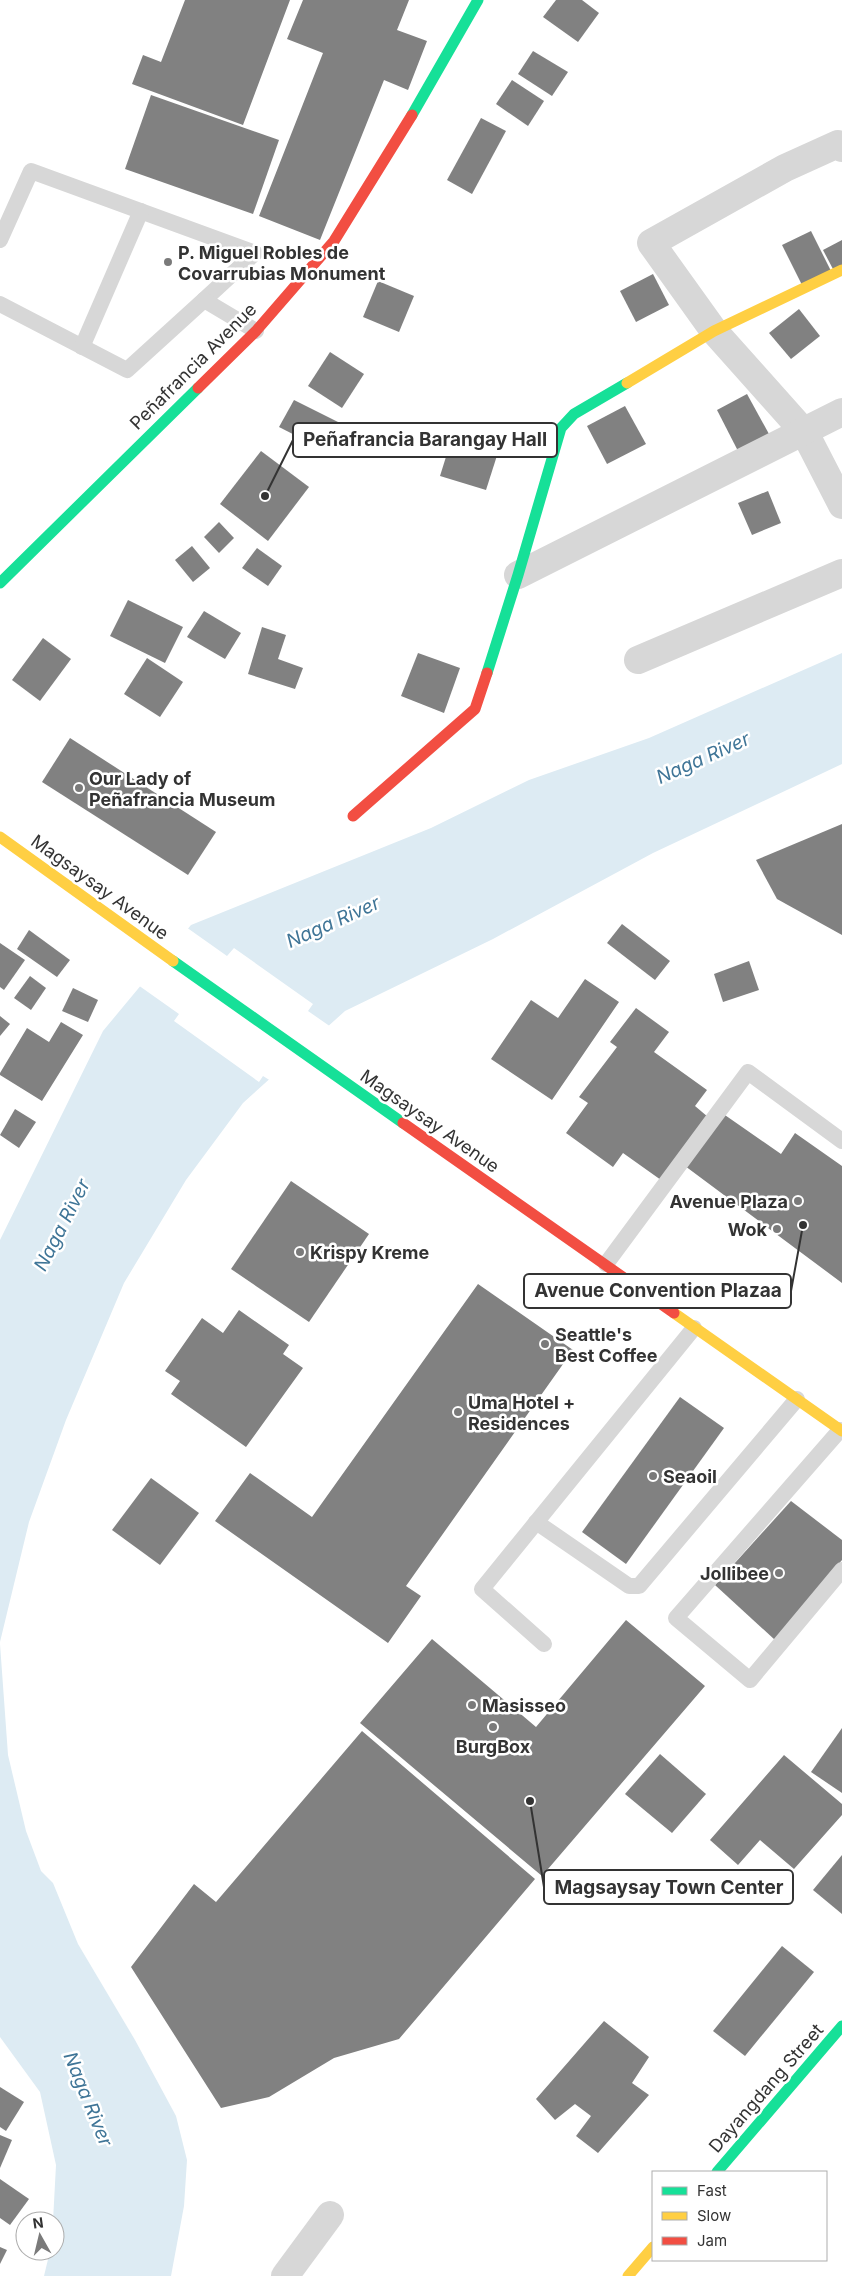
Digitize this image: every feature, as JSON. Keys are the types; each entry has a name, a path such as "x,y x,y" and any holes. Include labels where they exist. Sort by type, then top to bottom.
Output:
{"main road":[{"name":"Peñafrancia Avenue","path":"0,583 256,331 334,241 436,76 478,0"},
{"path":"353,816 475,708 518,575 561,428 574,414 714,331 842,270"},
{"name":"Magsaysay Avenue","path":"0,837 148,944 841,1430"},
{"name":"Dayangdang Street","path":"718,2171 842,2026"},
{"path":"628,2276 652,2248"}],"street":[{"path":"842,148 838,144 785,168 652,243 714,331 805,432 842,505"},
{"path":"518,575 842,412"},
{"path":"638,660 842,572"},
{"path":"285,2276 330,2215"}],"lane":[{"path":"0,240 31,171 255,253 127,370 0,304"},
{"path":"82,347 141,212"},
{"path":"204,300 256,331"},
{"path":"606,1264 748,1072 842,1141"},
{"path":"544,1644 482,1589 694,1328"},
{"path":"536,1522 629,1586 639,1586 798,1399"},
{"path":"841,1430 676,1618 750,1680 842,1570"}],"water":[{"name":"Naga River","path":"842,653 842,764 653,853 493,939 345,1011 243,1103 186,1180 124,1283 66,1420 29,1522 0,1642 0,1240 103,1031 191,925 431,828 529,780 649,738"},
{"name":"Naga River","path":"0,1644 8,1755 26,1831 41,1871 53,1883 78,1944 135,2040 176,2116 187,2160 184,2206 171,2276 44,2276 48,2261 65,2261 65,2211 54,2211 56,2165 40,2092 0,2037"}],"pier":[{"path":"186,927 227,956 234,948 313,1004 308,1011 331,1027 271,1081 263,1076 259,1082 174,1021 179,1014 138,985"}],"building":[{"path":"185,0 290,0 243,125 132,84 143,55 161,62"},
{"path":"303,0 409,0 397,30 427,41 408,90 384,80 320,240 259,216 323,53 287,39"},
{"path":"556,0 582,0 599,13 578,42 543,17"},
{"path":"533,51 568,72 552,96 518,74"},
{"path":"512,80 544,101 528,126 496,104"},
{"path":"151,95 279,140 253,214 125,169"},
{"path":"481,118 506,131 472,194 447,180"},
{"path":"811,231 831,271 802,285 782,245"},
{"path":"842,240 842,267 834,271 823,250"},
{"path":"653,274 669,305 636,322 620,291"},
{"path":"378,281 414,296 399,332 363,317"},
{"path":"799,309 820,336 791,359 769,333"},
{"path":"330,352 364,374 342,408 308,386"},
{"path":"747,394 769,434 738,451 717,410"},
{"path":"294,400 338,422 324,450 279,427"},
{"path":"625,406 646,444 607,464 587,426"},
{"path":"455,428 501,443 486,490 440,476"},
{"path":"261,451 309,487 268,541 220,504"},
{"path":"768,491 781,523 752,535 738,503"},
{"path":"219,522 234,538 219,553 204,537"},
{"path":"192,546 210,568 193,582 175,560"},
{"path":"257,548 282,566 268,586 242,568"},
{"path":"128,600 183,627 165,663 110,636"},
{"path":"204,611 241,633 225,659 187,637"},
{"path":"262,627 286,635 278,659 303,668 295,689 248,674"},
{"path":"43,638 71,659 40,701 12,680"},
{"path":"418,653 460,668 444,713 401,696"},
{"path":"147,658 183,682 160,717 124,694"},
{"path":"70,738 216,832 188,875 42,782"},
{"path":"842,824 842,935 777,899 756,860"},
{"path":"622,924 670,961 655,980 607,943"},
{"path":"29,930 70,960 57,977 17,949"},
{"path":"0,943 25,960 4,990 0,987"},
{"path":"749,961 759,990 723,1002 714,974"},
{"path":"30,976 46,988 31,1010 14,998"},
{"path":"585,979 619,1002 552,1100 491,1059 531,1000 558,1018"},
{"path":"73,988 98,1000 88,1022 62,1011"},
{"path":"636,1008 669,1032 654,1052 707,1090 695,1106 708,1117 661,1180 623,1153 613,1167 566,1133 588,1103 579,1097 617,1047 610,1042"},
{"path":"0,1016 10,1024 0,1036"},
{"path":"61,1022 83,1035 42,1101 0,1075 0,1073 27,1028 49,1042"},
{"path":"15,1109 36,1122 19,1148 0,1135"},
{"path":"722,1113 781,1154 795,1133 842,1166 842,1283 685,1166"},
{"name":"Krispy Kreme","path":"291,1181 369,1234 309,1322 231,1269"},
{"name":"Uma Hotel + Residences","path":"478,1284 573,1350 406,1586 421,1596 388,1643 215,1521 250,1473 312,1517"},
{"path":"239,1310 289,1345 283,1354 303,1368 246,1447 171,1394 180,1381 165,1371 202,1318 223,1333"},
{"path":"680,1397 724,1428 626,1564 582,1532"},
{"path":"151,1478 199,1513 160,1565 112,1530"},
{"name":"Jollibee","path":"791,1501 842,1540 842,1560 775,1640 715,1585"},
{"path":"626,1620 705,1686 542,1876 360,1723 432,1639 536,1727"},
{"path":"842,1728 842,1793 811,1772"},
{"path":"362,1731 535,1879 399,2039 334,2058 269,2097 221,2108 131,1967 194,1884 216,1902"},
{"path":"660,1754 706,1794 672,1833 625,1794"},
{"path":"784,1755 842,1804 842,1815 794,1869 760,1840 738,1865 710,1840"},
{"path":"842,1855 842,1914 813,1890"},
{"path":"782,1946 814,1972 745,2056 713,2031"},
{"path":"604,2021 649,2057 632,2083 649,2095 598,2153 576,2136 591,2116 575,2104 555,2120 536,2099"},
{"path":"0,2087 24,2102 6,2131 0,2127"},
{"path":"0,2135 12,2140 0,2168"},
{"path":"0,2179 29,2199 20,2211 15,2211 15,2218 10,2225 0,2218"},
{"path":"0,2247 7,2250 0,2264"}],"traffic: fast":[{"path":"412,115 478,0"},
{"path":"487,673 561,428 574,414 627,383"},
{"path":"0,583 198,388"},
{"path":"173,961 403,1123"},
{"path":"718,2171 842,2026"}],"traffic: slow":[{"path":"627,383 714,331 842,270"},
{"path":"0,837 173,961"},
{"path":"674,1313 842,1431"},
{"path":"628,2276 652,2248"}],"traffic: jam":[{"path":"198,388 256,331 334,241 412,115"},
{"path":"353,816 475,709 487,673"},
{"path":"403,1123 674,1313"}],"place":[{"name":"P. Miguel Robles de Covarrubias Monument","path":"168,262"},
{"name":"Peñafrancia Barangay Hall","path":"265,496"},
{"name":"Our Lady of Peñafrancia Museum","path":"79,788"},
{"name":"Avenue Plaza","path":"798,1201"},
{"name":"Avenue Convention Plazaa","path":"803,1225"},
{"name":"Wok","path":"777,1229"},
{"name":"Krispy Kreme","path":"300,1252"},
{"name":"Seattle's Best Coffee","path":"545,1344"},
{"name":"Uma Hotel + Residences","path":"458,1412"},
{"name":"Seaoil","path":"653,1476"},
{"name":"Jollibee","path":"779,1573"},
{"name":"Masisseo","path":"472,1705"},
{"name":"BurgBox","path":"493,1727"},
{"name":"Magsaysay Town Center","path":"530,1801"}]}
